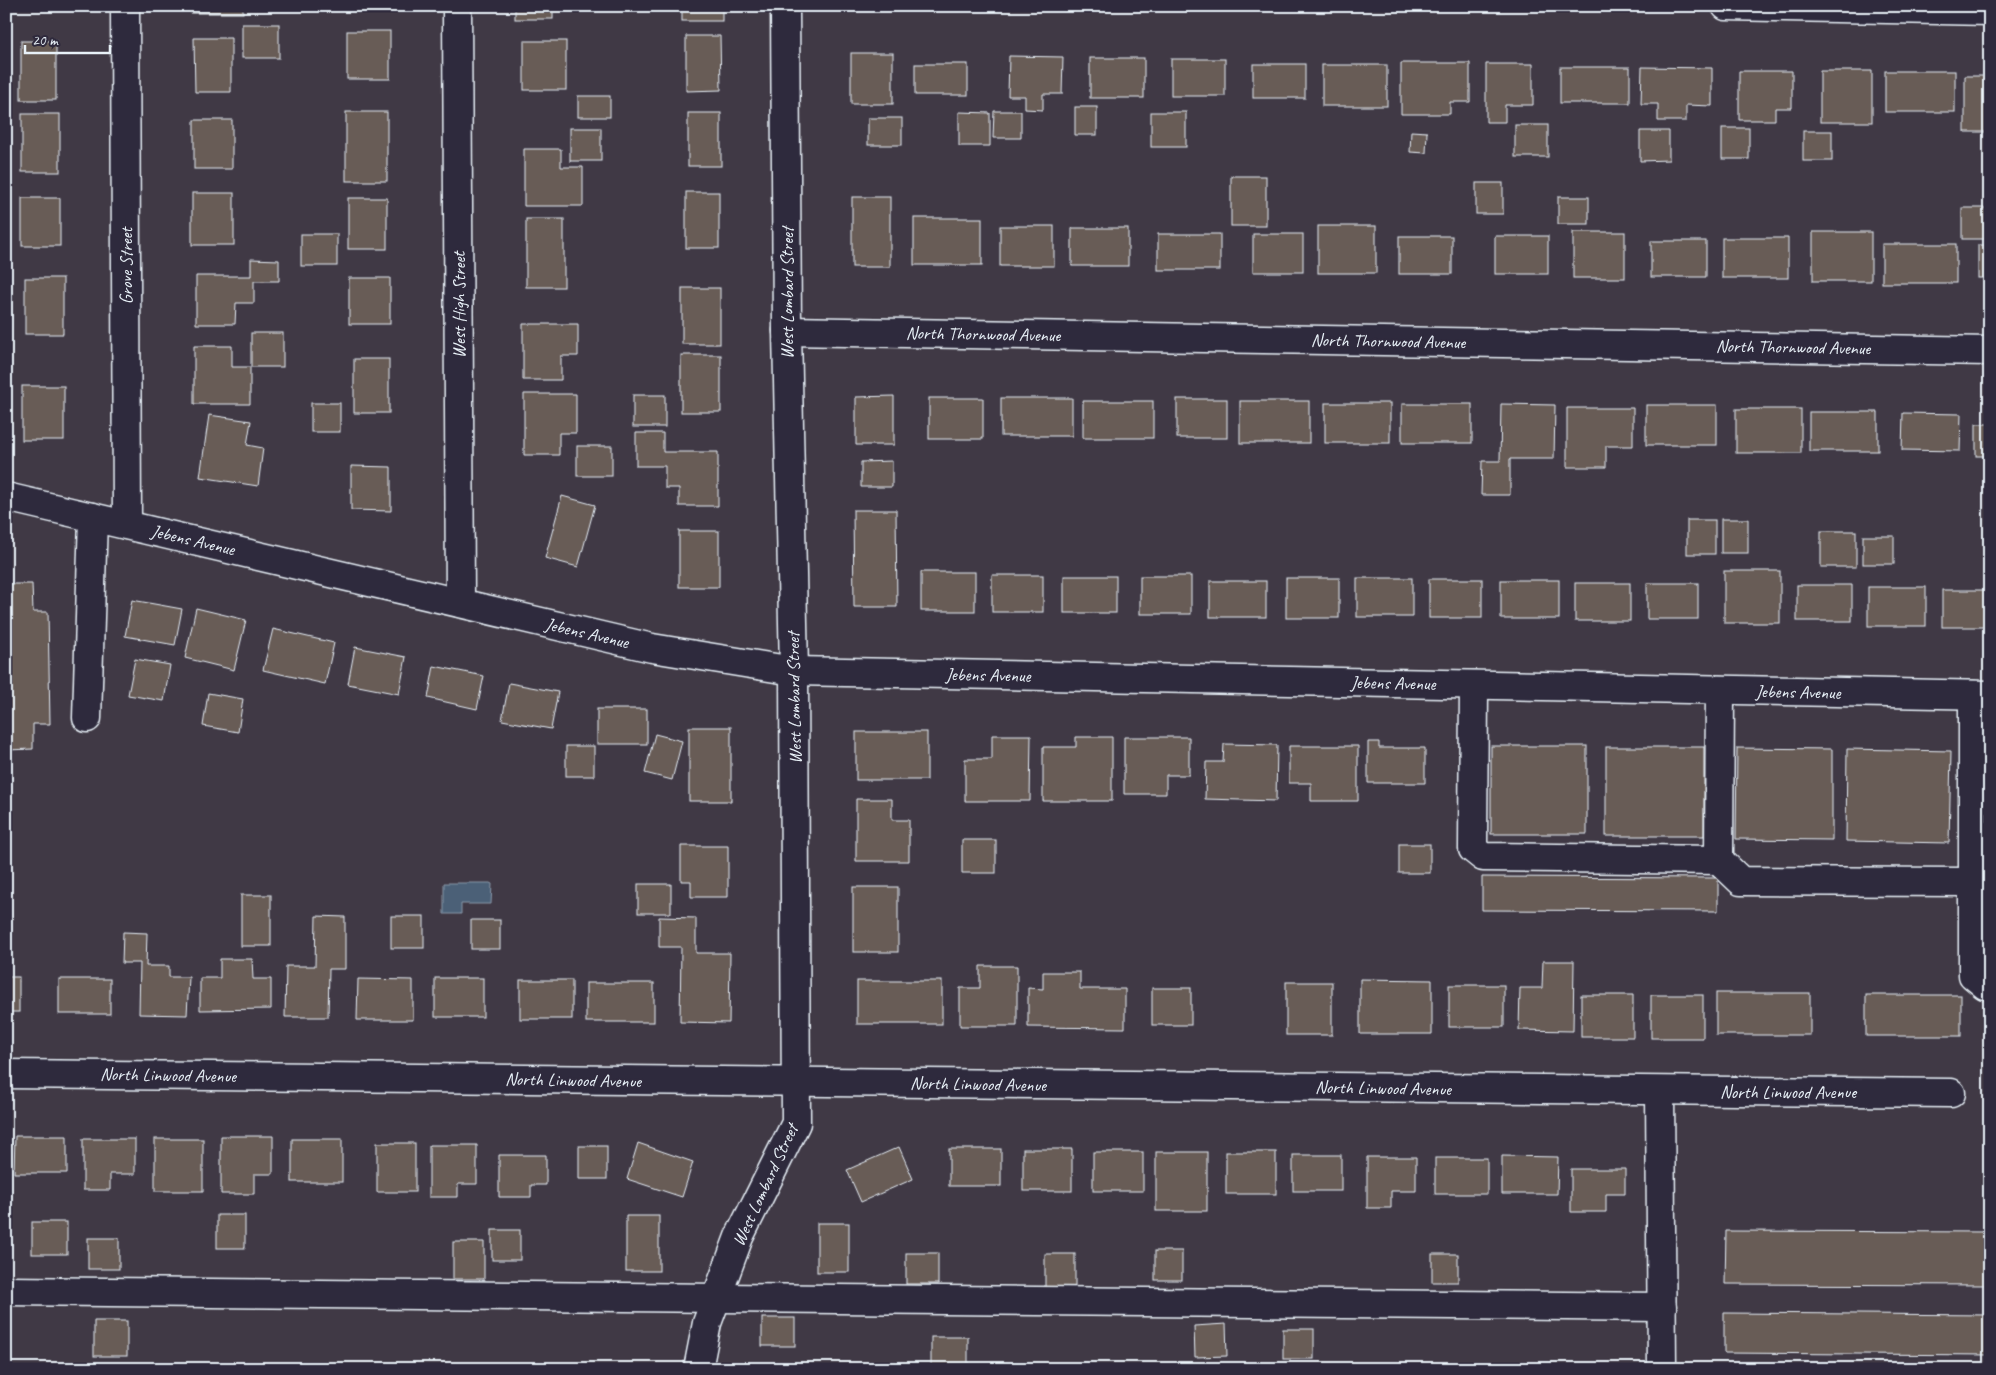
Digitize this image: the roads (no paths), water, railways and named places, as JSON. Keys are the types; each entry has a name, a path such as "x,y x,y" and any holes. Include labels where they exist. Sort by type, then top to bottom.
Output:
{"street":[{"name":"Grove Street","path":"125,6 127,525"},
{"name":"West High Street","path":"458,6 460,603"},
{"name":"West Lombard Street","path":"698,1369 708,1323 739,1237 796,1123 794,671 786,331 785,6"},
{"path":"1726,6 1990,11"},
{"name":"North Thornwood Avenue","path":"786,331 1990,350"},
{"name":"Jebens Avenue","path":"6,497 652,648 794,671 1982,695"},
{"path":"87,718 94,517"},
{"path":"1474,685 1474,849 1483,858 1719,860 1741,881 1973,882"},
{"path":"1719,860 1720,690"},
{"path":"1982,695 1973,882 1973,975 1985,986 1990,986"},
{"name":"North Linwood Avenue","path":"6,1074 1660,1091 1951,1092"},
{"path":"1660,1091 1662,1369"},
{"path":"6,1291 1662,1307"}],"water":[{"path":"444,883 490,883 492,884 491,904 461,904 461,914 444,914"}]}
